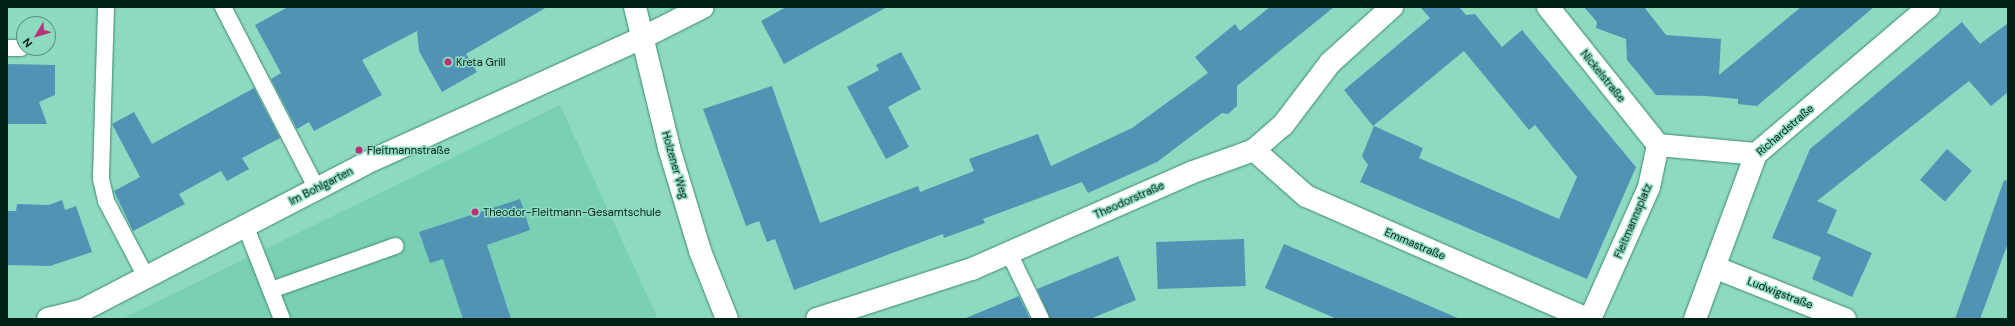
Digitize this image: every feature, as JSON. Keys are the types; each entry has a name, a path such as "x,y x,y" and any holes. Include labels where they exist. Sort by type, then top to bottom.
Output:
{"street":[{"name":"Holzener Weg","path":"635,7 642,38 700,251 726,319"},
{"path":"642,38 703,7"},
{"name":"Theodorstraße","path":"817,319 972,269 1193,172 1254,150 1283,125 1330,63 1392,7"},
{"name":"Nickelstraße","path":"1548,7 1658,145"},
{"name":"Richardstraße","path":"1695,319 1756,154 1930,7"},
{"name":"Im Bohlgarten","path":"48,319 81,311 317,189 642,38"},
{"path":"1658,145 1756,154"},
{"name":"Fleitmannsplatz","path":"1589,319 1650,186 1658,145"},
{"name":"Emmastraße","path":"1254,150 1306,196 1589,319"},
{"name":"Ludwigstraße","path":"1714,268 1845,319"}],"lane":[{"path":"106,7 101,179 106,202 146,277"},
{"path":"223,7 317,189"},
{"path":"245,226 282,319"},
{"path":"271,290 395,246"},
{"path":"1009,253 1042,319"}],"shaded area":[{"name":"Theodor-Fleitmann-Gesamtschule","path":"560,105 658,319 122,319"}],"building":[{"path":"288,7 547,7 466,54 477,72 442,92 419,51 417,31 362,60 382,95 314,131 309,122 297,129 271,79 281,73 255,25"},
{"path":"786,7 887,7 784,64 761,21"},
{"path":"1270,7 1334,7 1237,86 1237,106 1228,114 1222,113 1157,162 1088,193 1082,182 983,219 985,223 944,238 943,234 794,290 775,239 767,242 759,221 746,226 703,109 772,86 820,223 918,186 920,192 974,171 969,159 1038,134 1051,166 1132,128 1208,73 1195,57 1235,24 1240,31"},
{"path":"1420,7 1459,7 1466,15 1475,14 1502,47 1522,30 1636,167 1587,279 1360,182 1368,165 1362,156 1374,126 1423,148 1419,158 1559,219 1577,177 1535,125 1529,130 1464,51 1373,126 1344,90 1430,18"},
{"path":"1584,7 1644,7 1666,35 1721,39 1719,75 1801,7 1874,7 1757,106 1738,104 1738,99 1706,96 1656,95 1627,60 1626,39 1596,28 1597,22"},
{"path":"1962,22 1980,44 2008,23 2008,92 1991,106 1969,81 1817,201 1837,210 1827,233 1872,253 1852,297 1812,279 1821,257 1772,238 1810,149"},
{"path":"901,52 921,89 888,107 909,147 886,159 847,87 879,70 876,65"},
{"path":"7,64 55,65 55,95 39,102 47,124 7,124"},
{"path":"254,88 280,138 242,158 249,169 227,181 221,171 179,194 185,204 133,231 114,191 140,177 112,124 134,112 152,144"},
{"path":"1947,149 1972,171 1945,202 1920,180"},
{"path":"2004,180 2008,181 2008,243 1980,319 1955,319"},
{"path":"520,199 530,230 487,245 511,319 463,319 443,259 430,263 419,232"},
{"path":"62,200 65,210 76,206 92,252 50,266 7,265 7,211 16,211 17,204 49,205"},
{"path":"1244,239 1246,286 1158,289 1156,242"},
{"path":"1284,244 1460,319 1337,319 1265,288"},
{"path":"1118,256 1136,300 1090,319 1050,319 1037,289"},
{"path":"1019,296 1030,319 966,319 966,318"}],"place":[{"name":"Kreta Grill","path":"448,62"},
{"name":"Fleitmannstraße","path":"359,150"},
{"name":"Theodor-Fleitmann-Gesamtschule","path":"475,212"}]}
